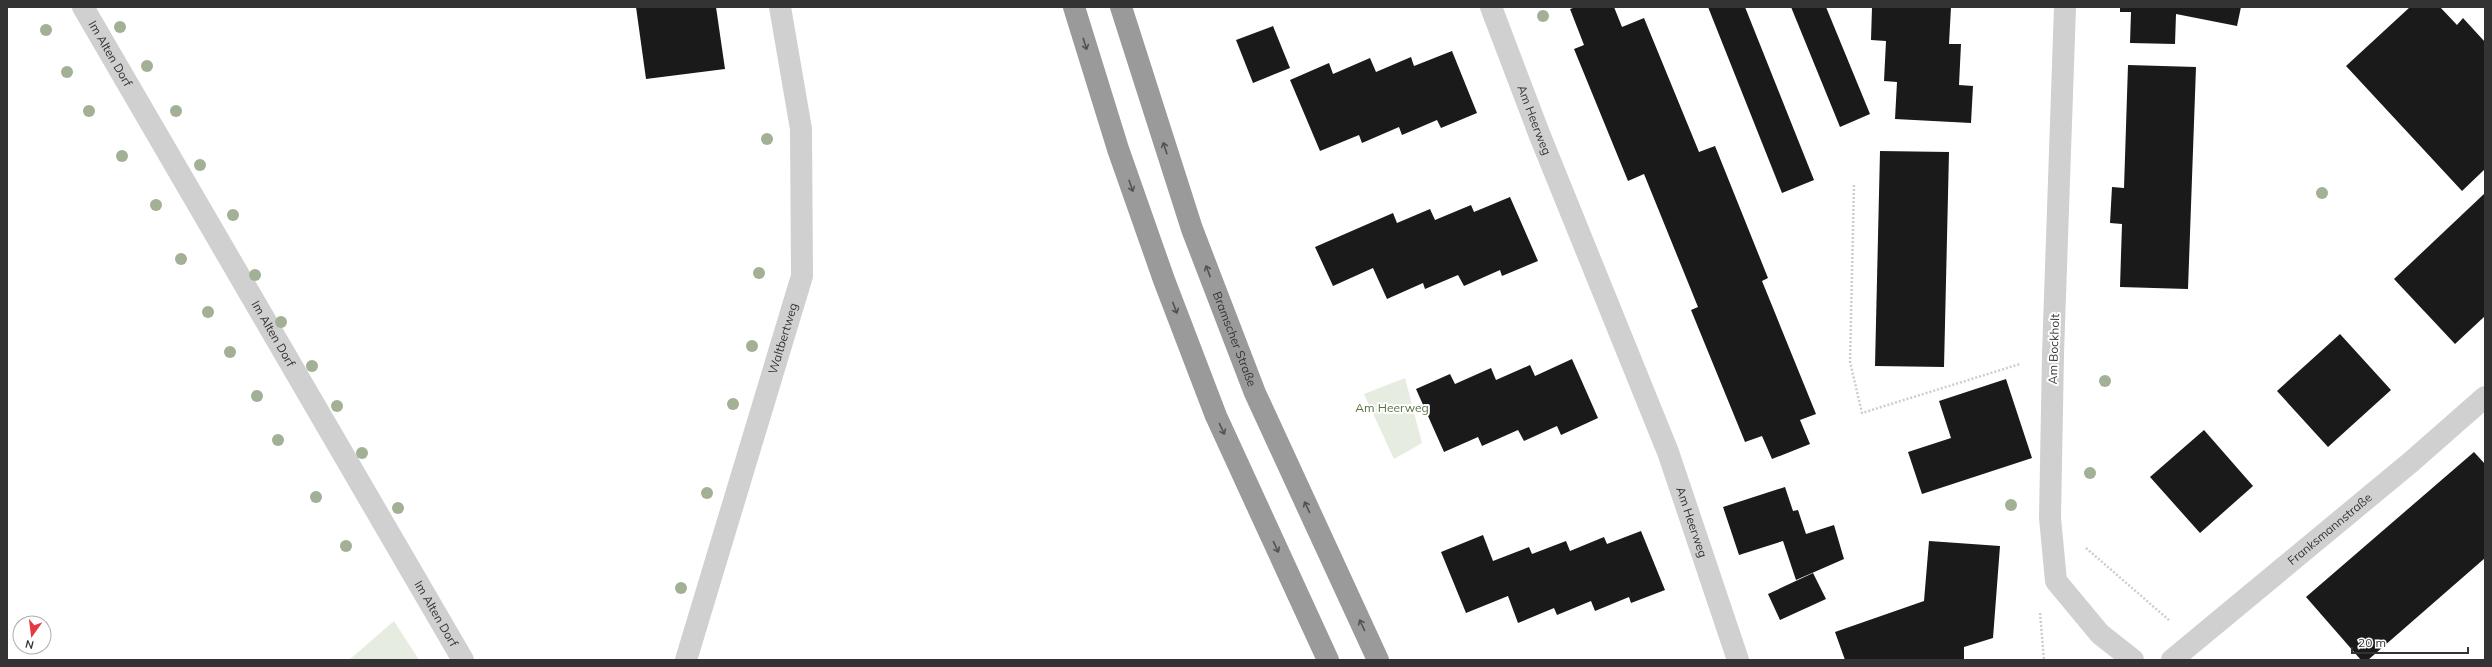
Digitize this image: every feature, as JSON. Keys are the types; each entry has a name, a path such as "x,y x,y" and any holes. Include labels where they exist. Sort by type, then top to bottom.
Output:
{"highway":[{"path":"1074,7 1118,149 1161,273 1216,416 1328,660"},
{"name":"Bramscher Straße","path":"1121,7 1192,229 1255,393 1378,660"}],"street":[{"name":"Im Alten Dorf","path":"83,7 463,660"},
{"name":"Waltbertweg","path":"686,660 802,276 801,129 780,7"},
{"name":"Am Heerweg","path":"1492,7 1540,136 1668,452 1738,660"},
{"name":"Am Bockholt","path":"2065,7 2053,354 2050,518 2056,582 2100,634 2132,660"},
{"name":"Franksmannstraße","path":"2172,660 2411,462 2485,397"}],"path":[{"path":"1854,185 1850,362 1862,413 2053,354"},
{"path":"2050,518 2194,642"}],"green space":[{"name":"Am Heerweg","path":"1405,378 1422,443 1394,459 1364,394"},
{"path":"394,621 419,660 349,660"}],"building":[{"path":"636,7 716,7 725,69 646,79"},
{"path":"1576,7 1614,7 1622,27 1644,18 1699,152 1715,146 1768,278 1762,281 1816,414 1800,420 1810,444 1772,459 1762,436 1745,442 1691,310 1698,307 1644,174 1628,181 1574,49 1584,45 1570,9"},
{"path":"1708,7 1745,7 1814,180 1782,193"},
{"path":"1791,7 1826,7 1870,114 1840,127"},
{"path":"1872,7 1951,7 1949,44 1961,44 1959,85 1973,86 1971,123 1895,119 1897,82 1884,81 1886,41 1871,40"},
{"path":"2120,7 2241,7 2237,26 2176,14 2175,44 2130,43 2131,12 2120,12"},
{"path":"2410,7 2440,7 2457,25 2463,18 2485,42 2485,169 2462,191 2346,66"},
{"path":"1273,26 1290,68 1253,83 1236,40"},
{"path":"1452,51 1477,113 1441,128 1437,120 1402,135 1399,127 1362,143 1359,135 1320,151 1290,80 1329,63 1333,74 1370,58 1376,72 1411,57 1414,66"},
{"path":"2128,65 2196,67 2188,289 2120,287 2122,224 2110,223 2112,187 2124,188"},
{"path":"1880,151 1949,152 1944,367 1875,366"},
{"path":"2485,193 2485,316 2455,344 2394,279"},
{"path":"1510,197 1538,261 1502,276 1500,270 1464,286 1458,275 1425,289 1423,283 1387,299 1373,268 1333,286 1315,247 1393,213 1397,223 1430,209 1435,220 1471,205 1474,212"},
{"path":"2340,334 2391,390 2328,447 2277,391"},
{"path":"1572,359 1598,418 1561,435 1557,426 1524,441 1518,430 1482,446 1478,437 1444,452 1416,389 1450,374 1455,384 1491,368 1496,380 1530,365 1535,376"},
{"path":"2006,379 2032,458 1922,494 1908,452 1951,438 1939,401"},
{"path":"2204,430 2253,486 2200,533 2150,477"},
{"path":"2474,452 2485,464 2485,558 2368,660 2361,660 2306,597"},
{"path":"1785,487 1793,511 1798,510 1806,534 1834,525 1844,559 1796,580 1783,541 1739,555 1723,507"},
{"path":"1641,531 1665,590 1631,603 1629,597 1595,611 1591,601 1557,615 1554,608 1518,623 1508,596 1466,613 1441,552 1483,535 1493,561 1529,547 1532,554 1566,541 1570,551 1604,537 1607,544"},
{"path":"1929,541 2000,546 1993,638 1964,647 1964,660 1845,660 1835,632 1924,601"},
{"path":"1813,573 1826,599 1780,620 1768,594"}]}
